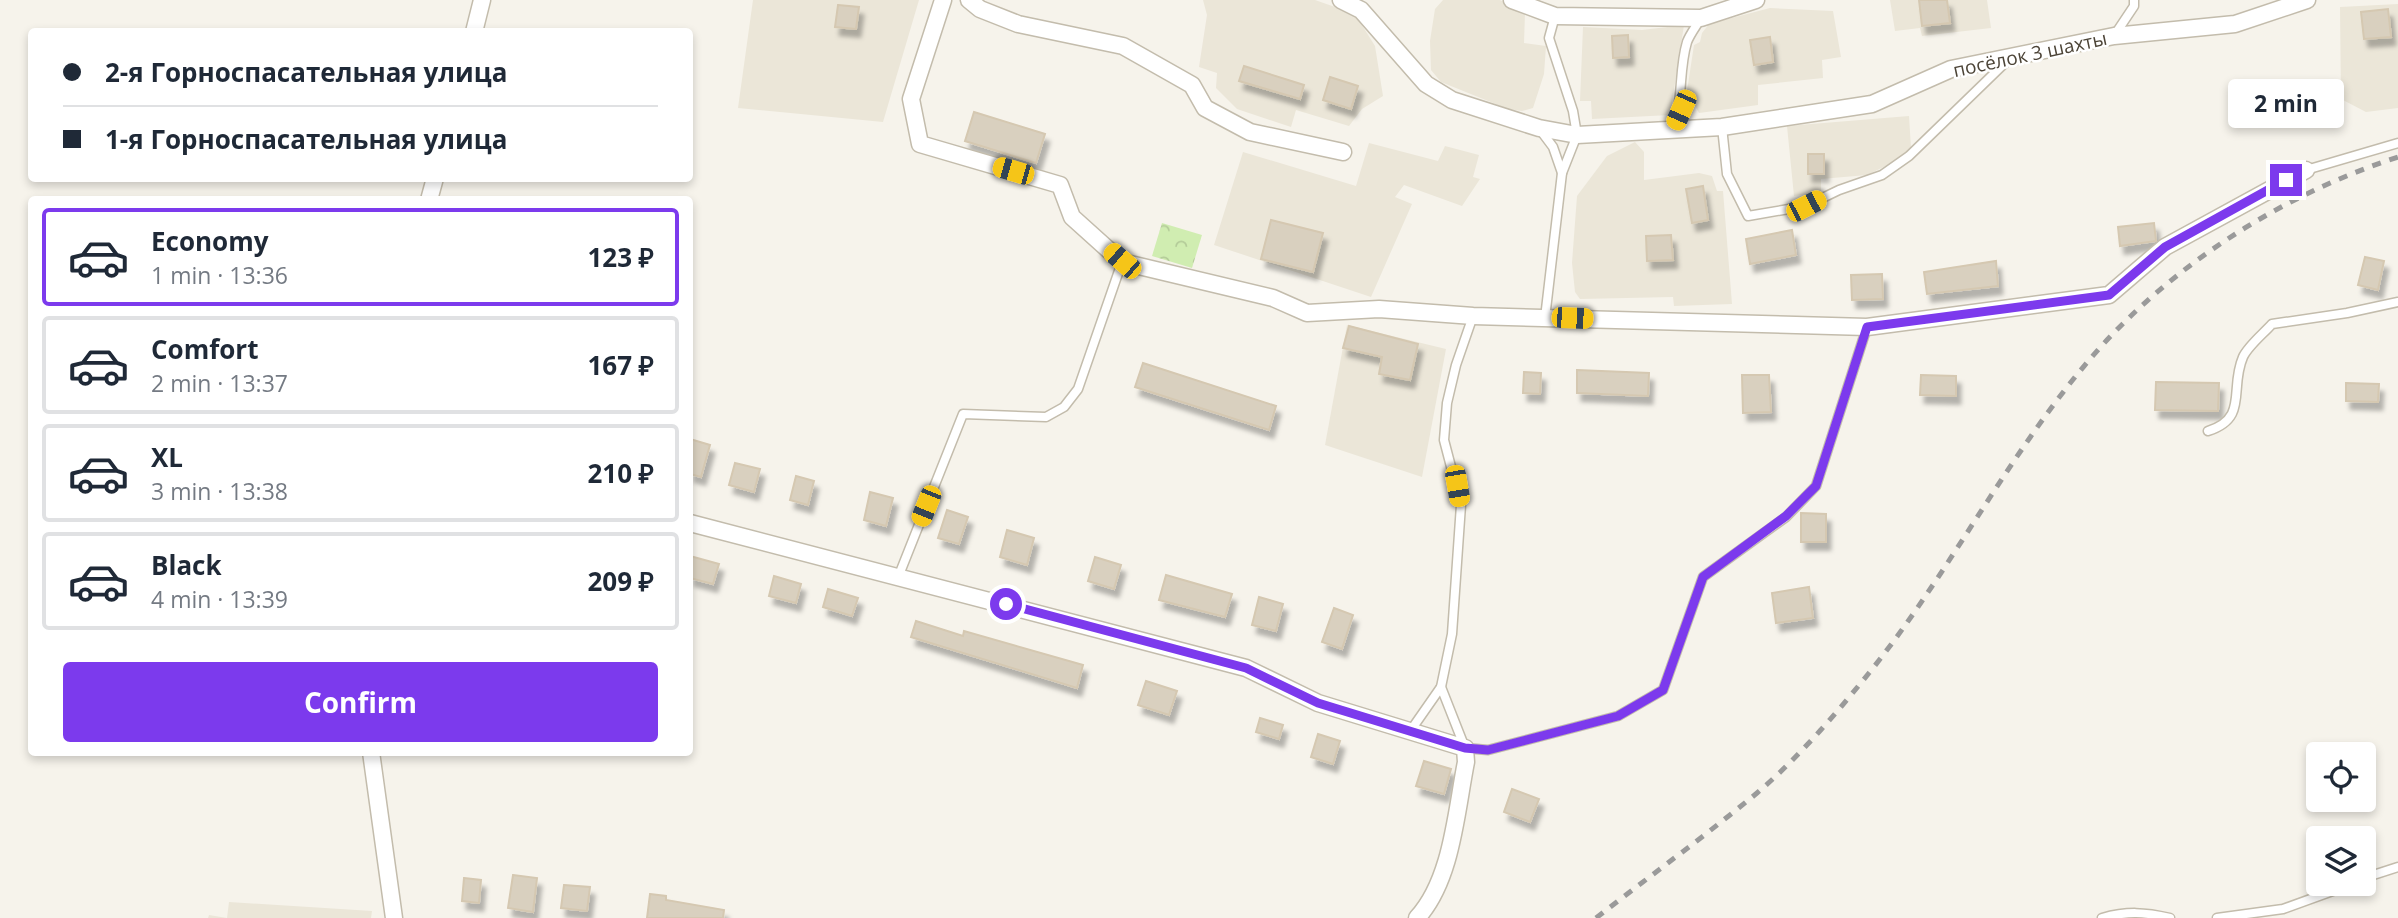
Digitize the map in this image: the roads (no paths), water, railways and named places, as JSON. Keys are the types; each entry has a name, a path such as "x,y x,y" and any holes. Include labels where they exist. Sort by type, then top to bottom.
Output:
{"street":[{"path":"475,28 482,0"},
{"path":"943,0 911,99 920,144 1060,185 1072,217 1122,261 1273,298 1307,313 1379,309 1473,316 1867,327 2109,295 2165,247 2306,170"},
{"path":"969,0 980,9 1018,24 1122,46 1192,85 1205,108 1250,132 1343,152"},
{"name":"посёлок 3 шахты","path":"1341,0 1361,10 1426,84 1452,100 1539,128 1577,135 1722,127 1872,104 1951,69 2114,36 2235,24 2307,0"},
{"path":"1512,0 1555,16 1701,18 1756,0"},
{"path":"693,524 899,575 1246,668 1318,703 1465,748 1466,762 1447,855 1432,902 1417,918"},
{"path":"372,756 394,918"}],"lane":[{"path":"2114,36 2134,6 2134,0"},
{"path":"1545,317 1562,173 1577,135 1573,111 1549,38 1555,16"},
{"path":"1672,130 1681,110 1679,93 1687,40 1701,18"},
{"path":"1722,127 1727,174 1748,216 1806,206 1839,190 1882,175 1909,156 2011,56"},
{"path":"1539,128 1553,147 1562,173"},
{"path":"2306,170 2398,143"},
{"path":"899,575 962,414 1046,417 1064,407 1078,389 1122,261"},
{"path":"2208,431 2224,426 2232,418 2243,357 2272,324 2398,302"},
{"path":"1411,730 1441,687 1452,634 1461,505 1444,440 1447,403 1456,365 1473,316"},
{"path":"1441,687 1465,748 1488,750 1618,716 1663,690 1703,577 1786,516 1816,486 1867,327"},
{"path":"2376,874 2398,867"},
{"path":"2217,918 2283,909 2319,896"},
{"path":"2102,918 2143,911 2171,918"}],"railway":[{"path":"1596,918 1757,793 1829,720 1869,673 1926,596 2060,396 2121,325 2192,264 2230,237 2312,192 2398,157"}]}
